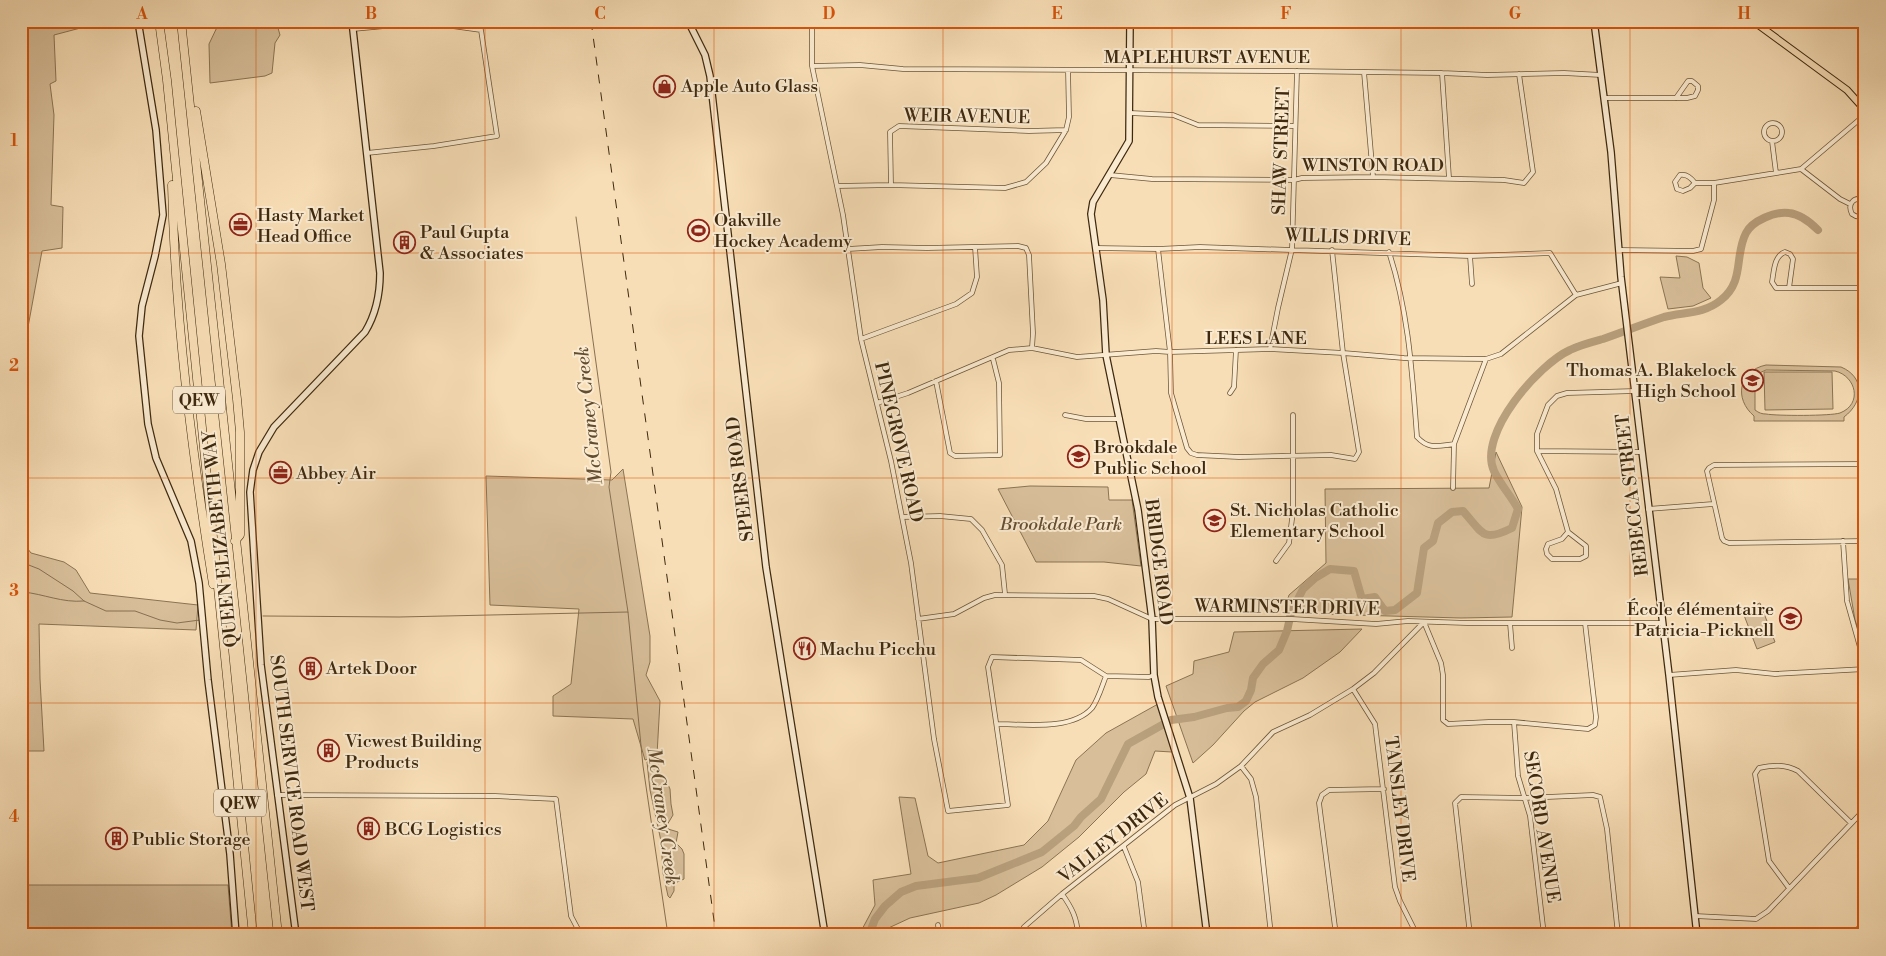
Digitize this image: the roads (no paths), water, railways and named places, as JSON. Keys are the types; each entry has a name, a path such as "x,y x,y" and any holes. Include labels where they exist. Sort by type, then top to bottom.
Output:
{"highway":[{"name":"QUEEN ELIZABETH WAY","path":"159,21 167,80 253,935"},
{"name":"QUEEN ELIZABETH WAY","path":"182,21 278,935"},
{"path":"189,90 195,108 221,264 237,399 240,432 240,536 236,541"},
{"path":"171,131 174,255 182,354 201,509 227,670"}],"main road":[{"path":"1755,22 1847,90 1865,111"}],"street":[{"path":"138,21 156,130 163,215 142,306 139,336 148,424 156,458 192,541 199,582 208,680 230,854 236,935"},
{"name":"SOUTH SERVICE ROAD WEST","path":"296,935 261,665 251,500 253,470 259,452 274,427 365,332 380,292 380,274 352,21"},
{"name":"SPEERS ROAD","path":"688,21 705,55 710,76 766,567 825,935"},
{"name":"PINEGROVE ROAD","path":"812,21 812,66 826,142 838,186 861,339 903,517 928,684 934,739 948,811 1008,805 997,724"},
{"name":"BRIDGE ROAD","path":"1130,21 1129,141 1093,202 1091,214 1103,300 1106,356 1138,510 1152,619 1154,675 1158,697 1190,798 1207,935"},
{"name":"REBECCA STREET","path":"1594,21 1611,152 1622,283 1636,391 1661,623 1669,675 1697,935"},
{"path":"353,29 417,23 481,30 498,136 434,146 367,153"},
{"name":"MAPLEHURST AVENUE","path":"812,66 860,65 903,69 1130,69 1442,73 1487,76 1564,73 1602,75"},
{"path":"838,186 891,185 1005,188 1026,182 1046,163 1066,130 1069,117 1068,70"},
{"name":"SHAW STREET","path":"1270,349 1292,249 1297,71"},
{"path":"1364,72 1373,177"},
{"path":"1442,73 1449,178"},
{"name":"WINSTON ROAD","path":"1110,175 1152,180 1294,180 1302,178 1373,177 1504,180 1524,183 1533,172 1519,74"},
{"path":"1604,98 1676,98 1692,98 1696,94 1698,86 1692,81 1688,82 1676,98"},
{"path":"1695,183 1692,178 1683,174 1675,182 1677,188 1683,191 1695,183 1714,183 1801,169 1860,119 1865,111"},
{"path":"1130,113 1173,115 1198,125 1295,126"},
{"path":"1774,123 1780,127 1782,133 1779,138 1772,141 1767,138 1764,131 1768,124 1774,123"},
{"name":"WEIR AVENUE","path":"891,185 890,132 899,126 1029,131 1066,130"},
{"path":"1772,141 1776,174"},
{"path":"1801,169 1840,199 1850,204"},
{"path":"1620,250 1693,251 1701,249 1714,200 1714,183"},
{"path":"1850,204 1855,199 1865,200"},
{"path":"1850,204 1852,214 1859,217 1865,215"},
{"path":"848,248 1018,246 1026,248 1029,255 1032,348"},
{"path":"861,339 956,304 972,293 977,277 975,247"},
{"name":"WILLIS DRIVE","path":"1096,248 1158,249 1200,247 1470,256 1550,253 1576,295"},
{"path":"1158,249 1170,352 1171,393 1187,448 1191,453 1239,457 1331,454 1354,459 1359,452 1343,353 1332,250"},
{"path":"1389,252 1399,282 1412,358 1417,437 1424,444 1434,446 1454,444"},
{"path":"1789,288 1793,259 1790,254 1785,252 1778,256 1772,282 1776,288 1789,288 1865,288"},
{"path":"1470,256 1472,284"},
{"name":"LEES LANE","path":"877,403 908,393 993,359 1009,350 1032,348 1077,356 1106,356 1156,351 1270,349 1412,358 1486,359 1501,354 1576,295 1622,283"},
{"path":"1230,393 1234,387 1236,350"},
{"path":"936,381 950,453 955,456 1000,455 999,383 993,359"},
{"path":"1453,488 1454,444 1486,359"},
{"path":"1568,532 1562,539 1548,544 1546,549 1549,557 1552,559 1580,560 1586,556 1586,546 1568,532 1556,489 1537,451 1537,434 1548,405 1557,396 1567,393 1636,391"},
{"path":"1065,415 1086,419 1120,420"},
{"path":"1276,561 1289,543 1293,511 1293,415"},
{"path":"1537,451 1642,452"},
{"path":"1865,464 1714,465 1707,472 1722,538 1729,543 1865,541"},
{"path":"1648,509 1713,504"},
{"path":"903,517 940,516 972,519 982,530 1002,565 1006,594"},
{"path":"1843,541 1847,601 1865,665"},
{"name":"WARMINSTER DRIVE","path":"918,619 954,614 984,598 1006,594 1094,596 1108,599 1152,619 1292,619 1376,624 1408,621 1661,623"},
{"path":"1353,690 1374,673 1424,622 1441,663 1444,722 1448,724 1514,722 1588,728 1594,725 1596,717 1585,623"},
{"path":"1510,623 1512,648"},
{"path":"1106,676 1092,708 1079,718 1062,724 997,724 988,667 992,657 1081,660 1106,676 1148,677 1154,675"},
{"path":"1669,675 1736,670 1775,674 1865,669"},
{"name":"VALLEY DRIVE","path":"1020,935 1024,927 1062,894 1175,805 1216,784 1241,766 1273,732 1310,715 1353,690"},
{"name":"TANSLEY DRIVE","path":"1353,690 1375,724 1395,887 1400,902 1417,935"},
{"name":"SECORD AVENUE","path":"1514,722 1518,776 1530,816 1544,935"},
{"path":"1789,888 1769,861 1755,774 1758,768 1777,764 1798,771 1851,823"},
{"path":"1241,766 1251,779 1256,797 1272,935"},
{"path":"1336,935 1320,803 1322,795 1329,790 1384,789"},
{"path":"1470,935 1455,803 1461,797 1524,798 1593,794 1600,797 1607,829 1618,935"},
{"path":"277,795 495,796 556,799 571,916 581,935"},
{"path":"1695,916 1756,918 1768,911 1865,809"},
{"path":"1124,847 1138,882 1145,935"},
{"path":"1062,894 1072,907 1077,918 1078,935"},
{"path":"1852,935 1865,922"},
{"path":"938,925 939,935"}],"waterway":[{"path":"69,21 84,23 129,21"},
{"path":"869,935 875,919 885,906 901,892 916,886 978,878 1042,852 1074,826 1101,799 1128,744 1171,720 1238,707 1246,701 1251,690 1253,678 1263,664 1279,650 1287,631 1291,613 1303,589 1315,578 1330,569 1354,571 1362,599 1375,597 1385,611 1395,610 1417,593 1424,548 1433,541 1438,523 1452,512 1463,511 1479,530 1489,535 1512,528 1518,509 1494,471 1491,456 1494,438 1502,420 1514,402 1543,370 1570,350 1664,317 1701,310 1714,305 1728,293 1733,285 1740,250 1746,233 1753,225 1764,218 1783,213 1793,214 1805,219 1818,230"},
{"name":"McCraney Creek","path":"576,217 611,472 609,487 628,612"},
{"name":"McCraney Creek","path":"21,562 39,569 73,591 84,601 106,611 135,611 160,620 177,623 200,620"},
{"path":"21,594 23,592 61,600 84,601"},
{"name":"McCraney Creek","path":"263,616 399,617 628,612 643,766 668,935"}],"railway":[{"path":"591,21 716,935"}],"place":[{"name":"Apple Auto Glass","path":"665,86"},
{"name":"Hasty Market Head Office","path":"241,225"},
{"name":"Oakville Hockey Academy","path":"698,230"},
{"name":"Paul Gupta & Associates","path":"404,242"},
{"name":"Thomas A. Blakelock High School","path":"1752,380"},
{"name":"Brookdale Public School","path":"1078,457"},
{"name":"Abbey Air","path":"280,473"},
{"name":"St. Nicholas Catholic Elementary School","path":"1214,520"},
{"name":"École élémentaire Patricia-Picknell","path":"1790,619"},
{"name":"Machu Picchu","path":"804,649"},
{"name":"Artek Door","path":"310,668"},
{"name":"Vicwest Building Products","path":"329,751"},
{"name":"BCG Logistics","path":"369,829"},
{"name":"Public Storage","path":"116,839"}],"park label":[{"name":"Brookdale Park","path":"1061,524"}]}
